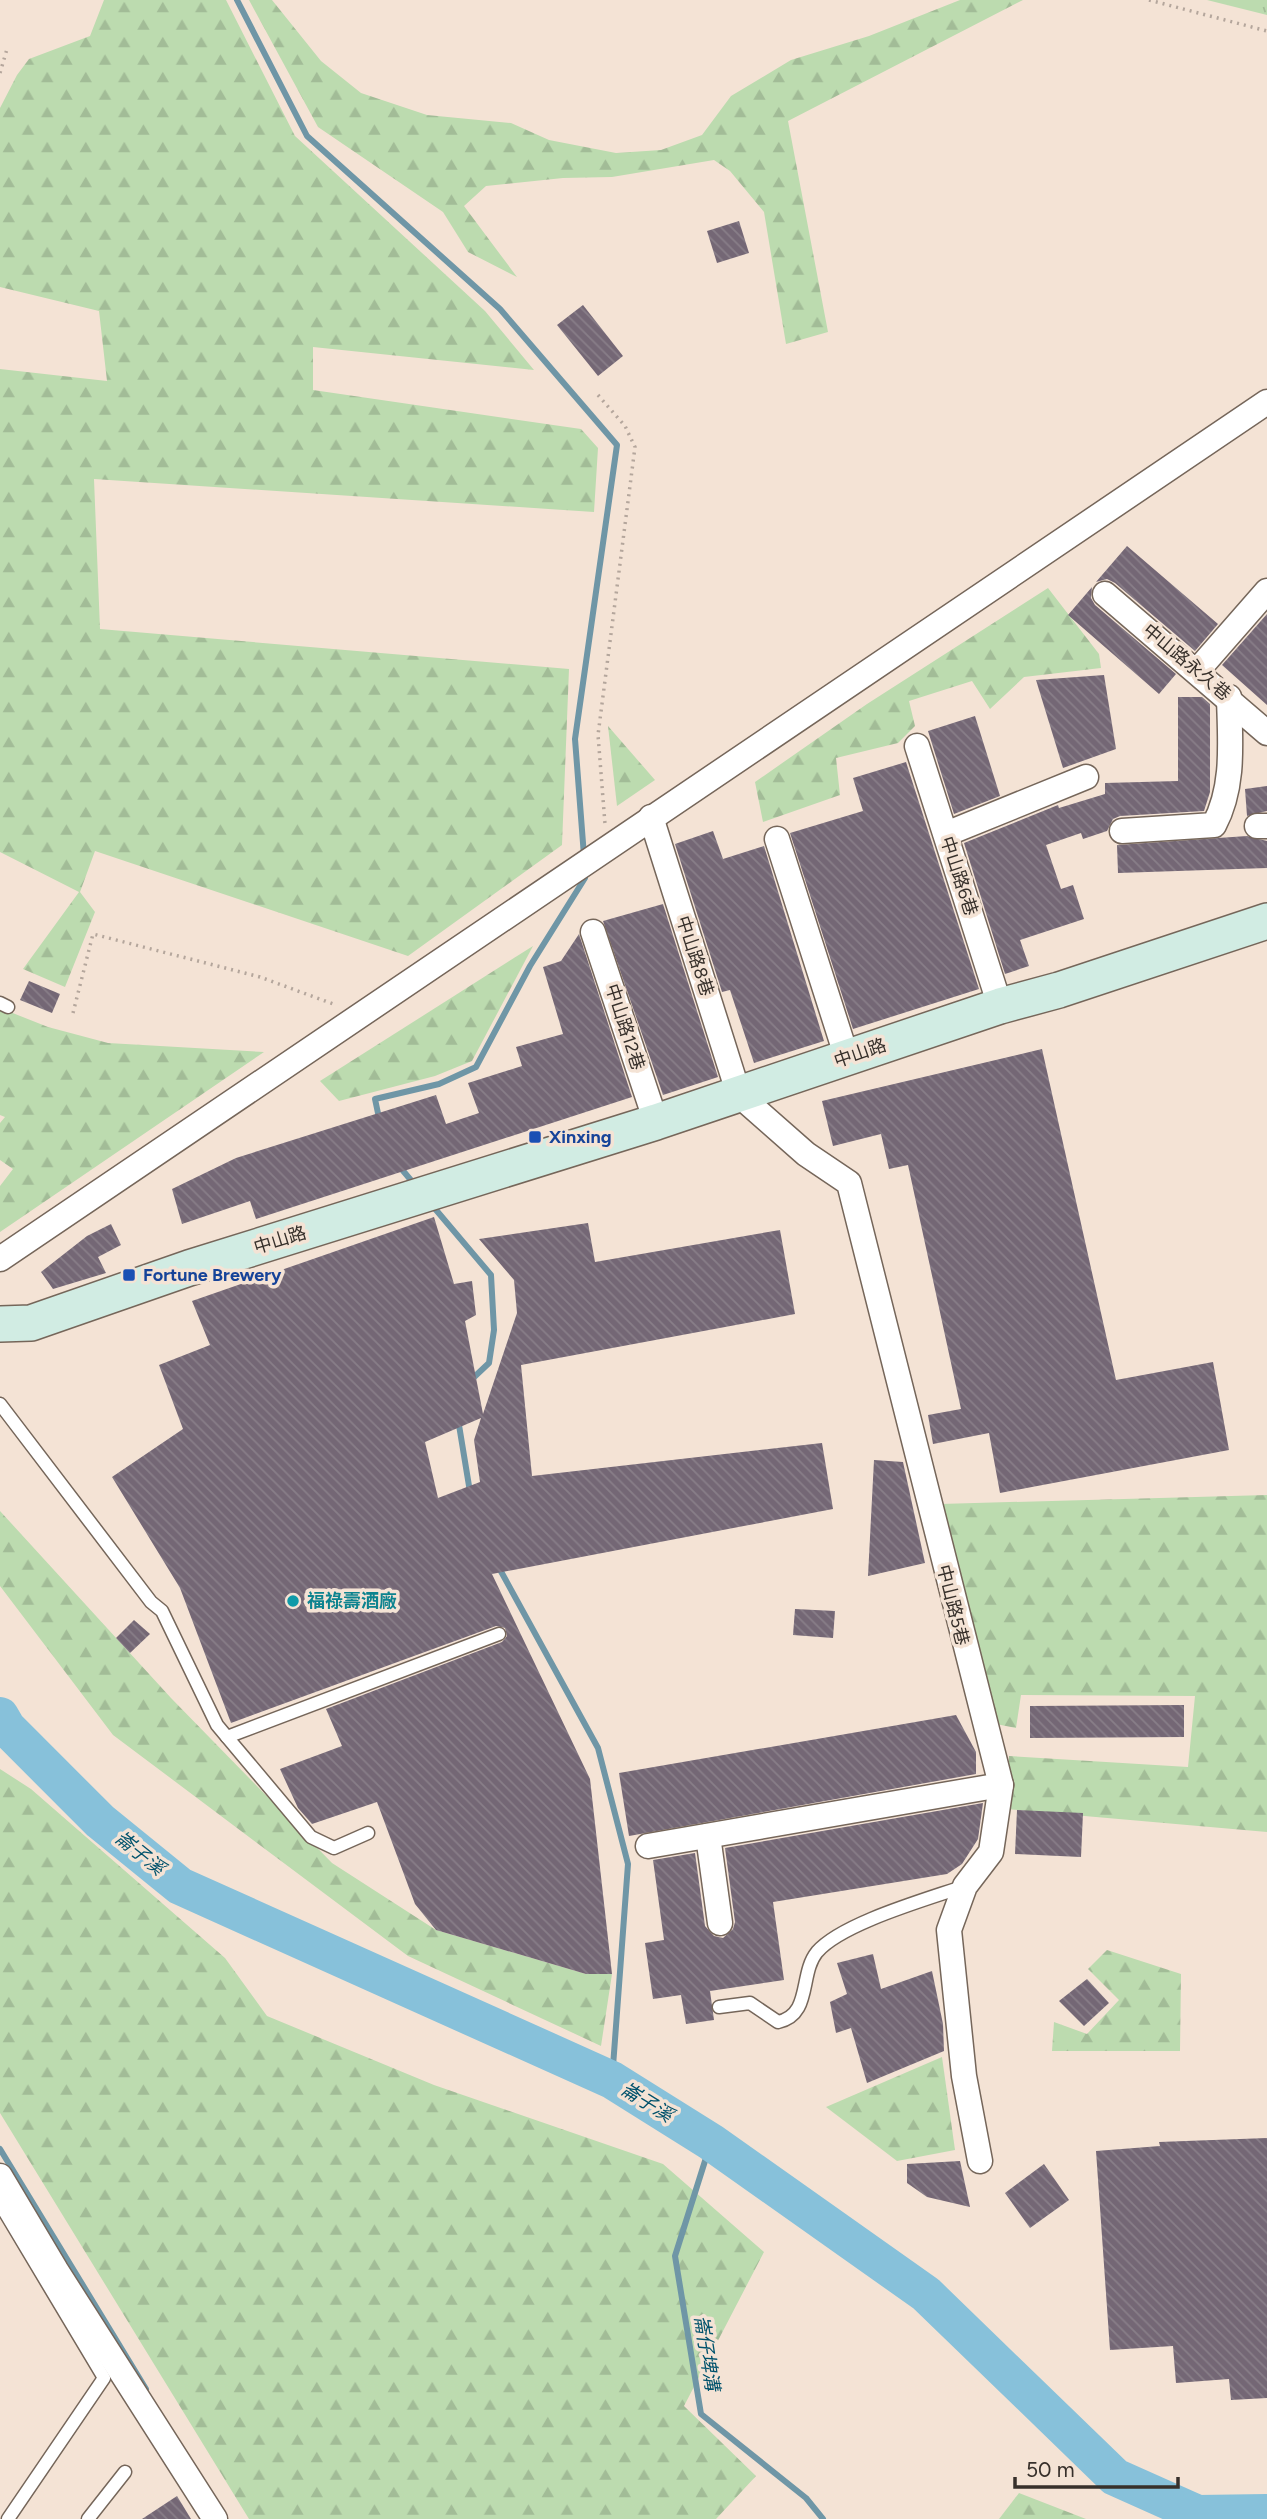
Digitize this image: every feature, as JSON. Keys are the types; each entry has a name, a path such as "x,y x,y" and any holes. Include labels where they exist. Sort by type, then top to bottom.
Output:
{"main road":[{"name":"中山路","path":"0,1324 31,1323 189,1268 656,1122 1000,1006 1267,921"}],"street":[{"path":"0,1259 1267,402"},
{"path":"1198,671 1267,592"},
{"name":"中山路永久巷","path":"1105,594 1229,697 1267,733"},
{"path":"1122,831 1214,825 1224,807 1231,761 1229,697"},
{"name":"中山路6巷","path":"917,746 1000,1006"},
{"path":"946,834 1086,777"},
{"name":"中山路8巷","path":"651,817 739,1095"},
{"path":"777,839 847,1058"},
{"name":"中山路12巷","path":"593,932 656,1122"},
{"name":"中山路5巷","path":"739,1095 806,1154 849,1183 1001,1785 991,1852 965,1886 949,1930 964,2076 980,2161"},
{"path":"648,1846 1001,1785"},
{"path":"708,1836 720,1923"},
{"path":"0,2176 56,2270 215,2519"}],"lane":[{"path":"0,1404 151,1602 162,1611 217,1725 311,1837 334,1849 368,1833"},
{"path":"227,1737 499,1634"},
{"path":"719,2007 750,2003 778,2022 787,2020 799,2011 816,1953 841,1934 965,1886"},
{"path":"0,2204 104,2378 8,2519"},
{"path":"88,2519 125,2472"}],"path":[{"path":"1149,0 1267,31"},
{"path":"0,73 7,49"},
{"path":"598,394 625,426 635,447 598,735 607,847"},
{"path":"73,1013 93,934 260,977 361,1014"}],"green space":[{"path":"104,0 226,0 295,136 485,311 534,370 313,347 313,390 581,429 598,448 594,512 94,479 100,629 569,669 562,845 408,956 95,851 80,892 95,912 65,987 23,969 79,892 0,852 0,369 107,381 99,311 0,287 0,108 17,75 29,59 90,36"},
{"path":"249,0 272,0 321,61 361,93 427,115 511,123 549,140 616,153 661,150 702,135 731,96 791,60 869,36 960,0 1023,0 788,121 828,332 786,344 764,212 730,171 714,160 612,177 563,178 486,186 464,206 517,277 468,252 443,212 318,127"},
{"path":"1207,0 1267,0 1267,15"},
{"path":"1048,588 1099,654 1101,668 1024,677 990,709 972,681 909,701 915,726 898,743 836,758 840,795 763,822 755,782 867,704"},
{"path":"608,726 655,780 617,806"},
{"path":"533,946 472,1061 435,1076 339,1101 320,1081"},
{"path":"0,1008 48,1027 108,1043 264,1052 0,1232 0,1186 13,1169 0,1160 0,1123 5,1117 0,1115"},
{"path":"1267,1495 1267,1832 1006,1809 1009,1756 1188,1767 1195,1696 1021,1695 1016,1728 996,1724 940,1504"},
{"path":"0,1511 171,1698 332,1863 436,1930 586,1974 612,1974 601,2046 408,1956 113,1735 0,1586"},
{"path":"0,1769 31,1789 225,1958 267,2016 434,2085 663,2164 764,2252 684,2406 756,2476 716,2519 249,2519 0,2113"},
{"path":"1107,1950 1181,1974 1180,2051 1052,2051 1054,2022 1087,2034 1119,2000 1088,1969"},
{"path":"942,2057 955,2150 897,2161 826,2107"},
{"path":"1019,2493 1086,2519 999,2519"}],"building":[{"path":"739,221 749,253 717,263 707,231"},
{"path":"583,305 623,356 598,376 557,325"},
{"path":"1127,546 1218,624 1195,651 1115,583 1107,579 1096,582"},
{"path":"1092,587 1091,598 1095,605 1176,674 1159,694 1068,615"},
{"path":"1267,614 1267,705 1222,665"},
{"path":"1104,675 1116,749 1063,768 1036,680"},
{"path":"1178,697 1202,697 1210,704 1210,792 1204,811 1120,816 1113,819 1107,831 1083,839 1081,833 1046,845 1061,889 1073,885 1084,919 1020,940 1029,966 1005,974 964,843 1058,805 1059,808 1105,794 1105,783 1178,781"},
{"path":"975,716 1000,796 954,814 928,731"},
{"path":"906,762 979,989 853,1029 790,833 863,811 853,778"},
{"path":"1267,786 1267,811 1247,816 1245,789"},
{"path":"713,831 723,859 764,846 824,1041 754,1063 730,990 722,992 675,844"},
{"path":"1247,836 1267,841 1267,868 1118,873 1117,845"},
{"path":"663,904 718,1077 663,1095 603,921"},
{"path":"579,934 632,1097 256,1219 250,1201 182,1224 172,1189 236,1158 436,1095 446,1124 479,1113 468,1083 522,1066 516,1047 563,1034 543,967 561,961"},
{"path":"29,981 60,994 52,1013 20,1000"},
{"path":"1042,1049 1116,1380 1213,1362 1229,1450 1000,1493 989,1433 933,1444 928,1415 961,1409 908,1165 889,1169 881,1134 833,1146 822,1101"},
{"name":"福祿壽酒廠","path":"434,1217 454,1284 472,1281 476,1315 465,1321 483,1414 517,1313 514,1280 479,1239 588,1223 595,1262 780,1230 795,1314 521,1365 532,1476 822,1443 833,1509 492,1574 590,1779 612,1974 586,1974 436,1930 415,1904 377,1802 312,1824 298,1808 280,1769 342,1746 326,1709 502,1642 507,1636 505,1628 496,1626 231,1723 180,1588 112,1477 183,1429 159,1365 210,1345 192,1301","holes":["481,1418 474,1440 480,1482 438,1498 425,1442"]},
{"path":"111,1224 121,1245 98,1257 106,1273 53,1289 41,1272 87,1236"},
{"path":"874,1460 903,1462 925,1563 868,1576"},
{"path":"795,1609 835,1611 833,1638 793,1635"},
{"path":"134,1620 150,1634 130,1653 116,1638"},
{"path":"1184,1705 1184,1737 1030,1738 1030,1706"},
{"path":"956,1715 976,1752 976,1774 629,1836 619,1773"},
{"path":"983,1803 978,1839 962,1864 947,1874 773,1902 784,1980 710,1991 714,2020 686,2024 681,1995 653,1999 645,1943 664,1940 653,1860 695,1853 705,1926 714,1936 723,1938 733,1929 735,1922 725,1848"},
{"path":"1017,1810 1083,1813 1081,1857 1015,1854"},
{"path":"873,1954 881,1989 932,1971 943,2024 944,2051 867,2083 851,2028 836,2033 830,2002 847,1994 837,1963"},
{"path":"1087,1979 1109,2003 1084,2026 1059,2001"},
{"path":"1267,2138 1267,2398 1231,2400 1229,2379 1176,2383 1173,2346 1110,2350 1096,2151 1160,2146 1159,2142"},
{"path":"960,2161 970,2207 927,2197 907,2183 907,2164"},
{"path":"1044,2164 1069,2200 1030,2228 1005,2193"},
{"path":"177,2496 191,2519 142,2519"}],"waterway":[{"path":"237,0 307,136 500,309 617,445 575,739 584,856"},
{"path":"379,1118 375,1099 439,1084 476,1067 530,966 585,878 585,870"},
{"path":"399,1166 415,1185"},
{"path":"431,1204 491,1275 494,1330 489,1363 471,1380"},
{"path":"458,1419 470,1492"},
{"path":"498,1566 598,1748 628,1864 612,2080"},
{"name":"崙子溪","path":"0,1716 7,1728 100,1821 180,1886 612,2080 711,2142 926,2294 1115,2477 1198,2514 1267,2513"},
{"name":"崙仔埤溝","path":"711,2142 675,2256 701,2414 806,2498 823,2519"},
{"path":"0,2149 146,2389"}],"place":[{"name":"Xinxing","path":"535,1137"},
{"name":"Fortune Brewery","path":"129,1275"},
{"name":"福祿壽酒廠","path":"293,1601"}]}
